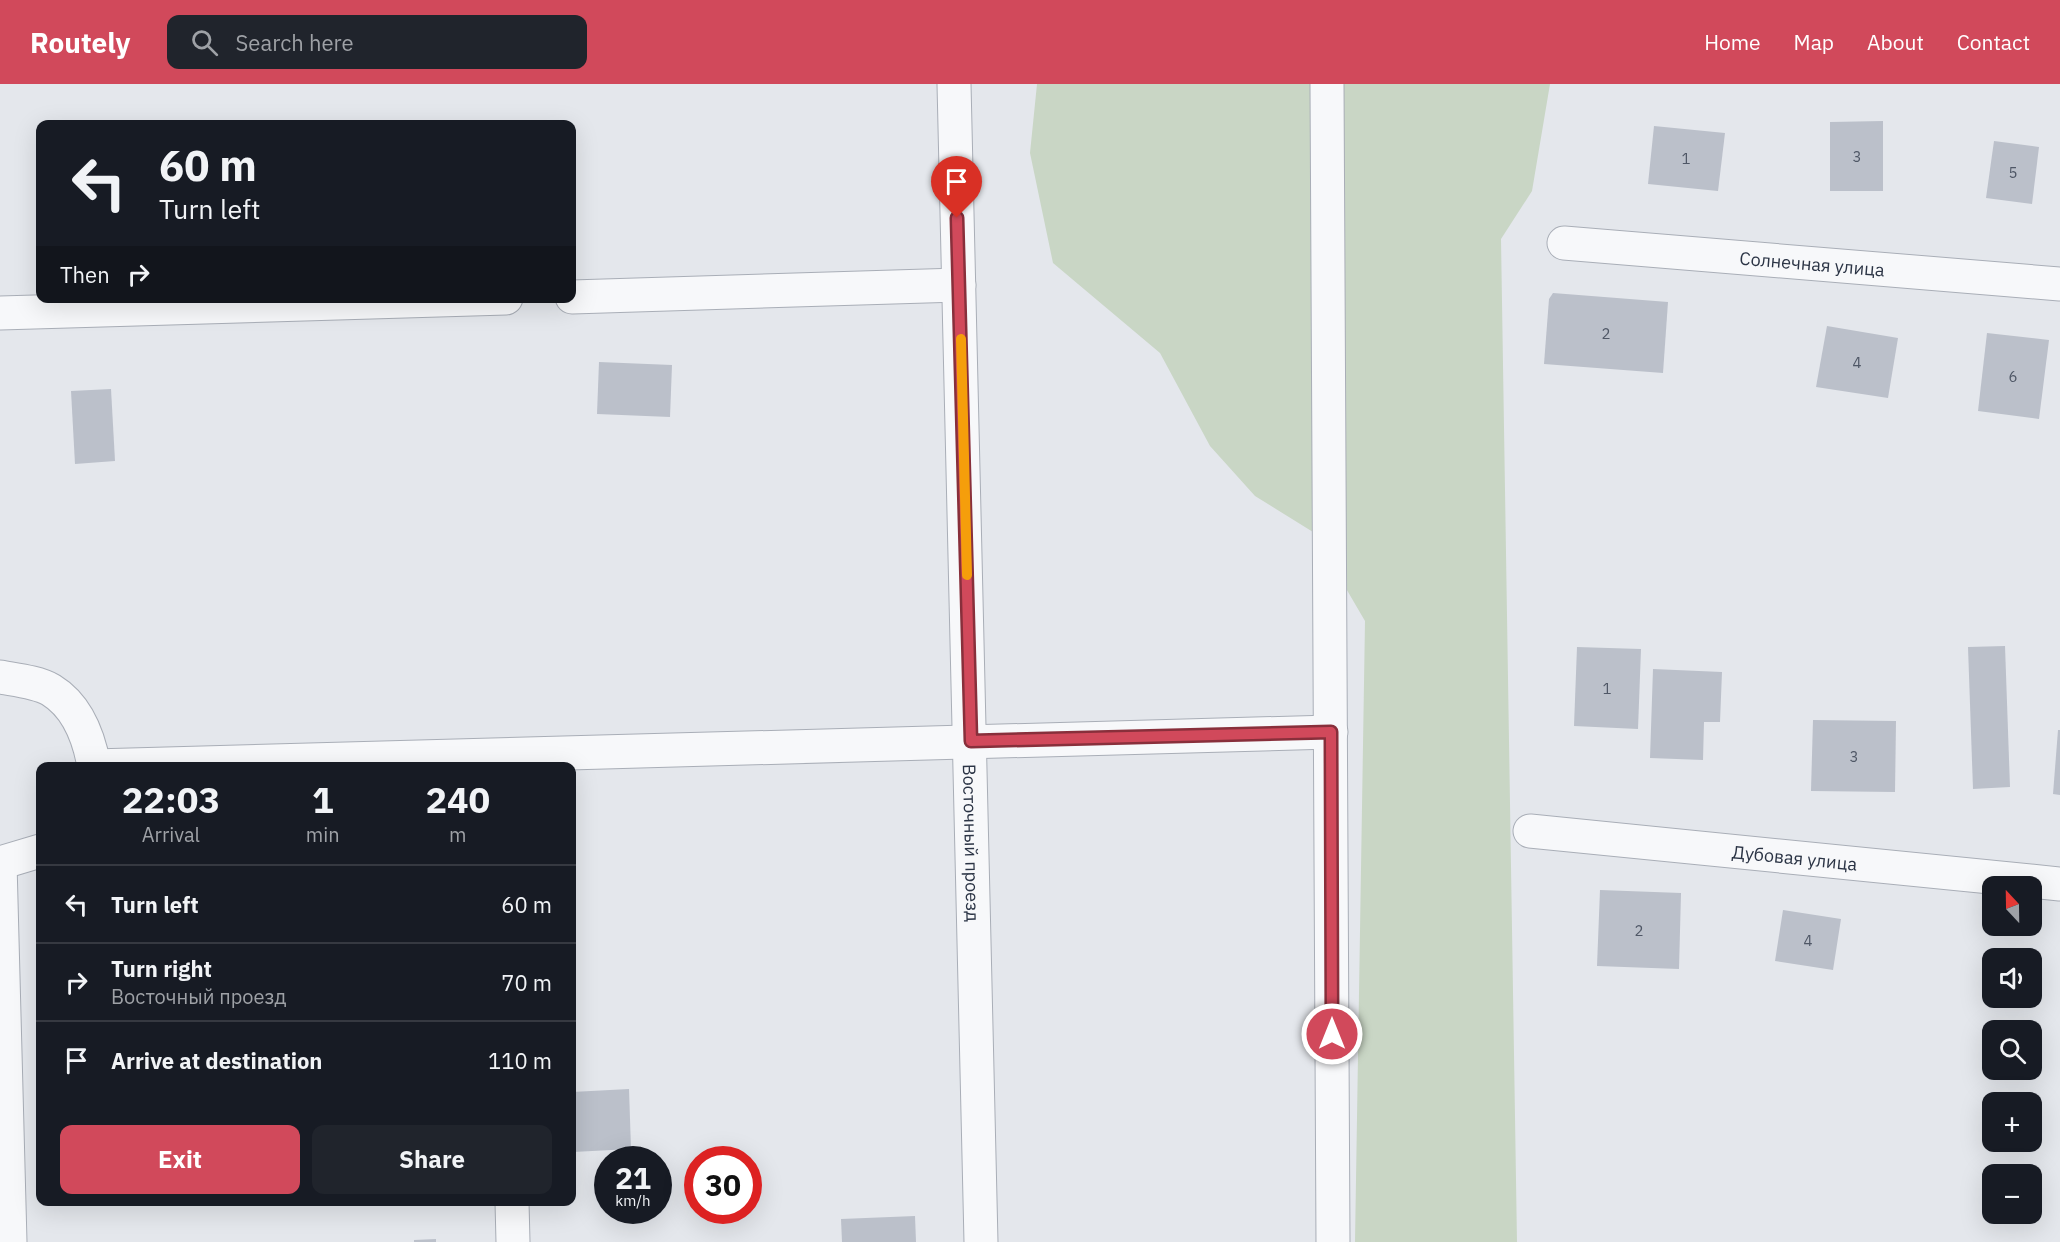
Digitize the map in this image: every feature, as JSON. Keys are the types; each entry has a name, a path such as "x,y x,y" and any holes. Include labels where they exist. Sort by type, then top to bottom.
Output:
{"street":[{"name":"Восточный проезд","path":"954,84 981,1242"},
{"path":"1327,84 1333,1242"},
{"name":"Солнечная улица","path":"1564,243 2060,284"},
{"path":"576,297 959,285"},
{"path":"0,313 337,303"},
{"path":"0,677 51,690 70,709 87,732 93,762"},
{"path":"363,762 497,760 971,741 1331,732"},
{"name":"Дубовая улица","path":"1530,831 2060,884"},
{"path":"10,1242 0,863 36,852"},
{"path":"512,1206 513,1242"}],"green space":[{"path":"1037,84 1550,84 1532,191 1501,239 1517,1242 1355,1242 1365,621 1313,532 1255,496 1210,446 1160,353 1053,263 1030,153"}],"building":[{"path":"1883,121 1883,191 1830,191 1830,122"},
{"path":"1654,126 1725,133 1718,191 1648,184"},
{"path":"1994,141 2039,147 2032,204 1986,198"},
{"path":"1553,293 1668,302 1663,373 1544,364 1549,299"},
{"path":"1827,326 1898,338 1888,398 1816,387"},
{"path":"1987,333 2049,340 2039,419 1978,411"},
{"path":"599,362 672,365 670,417 597,414"},
{"path":"111,389 115,461 75,464 71,391"},
{"path":"2005,646 2010,787 1973,789 1968,647"},
{"path":"1577,647 1641,649 1638,729 1574,726"},
{"path":"1653,669 1722,672 1720,722 1704,722 1703,760 1650,758"},
{"path":"1813,720 1896,721 1895,792 1811,791"},
{"path":"2058,730 2060,730 2060,795 2053,794"},
{"path":"1600,890 1681,893 1679,969 1597,966"},
{"path":"1783,910 1841,919 1833,970 1775,961"},
{"path":"629,1089 631,1146 594,1146 594,1151 576,1152 576,1092"},
{"path":"915,1216 916,1242 842,1242 841,1219"},
{"path":"436,1239 436,1242 414,1242 414,1240"}],"slow traffic":[{"path":"961,339 967,575"}],"route":[{"path":"957,218 971,741 1331,732 1332,1034"}]}
